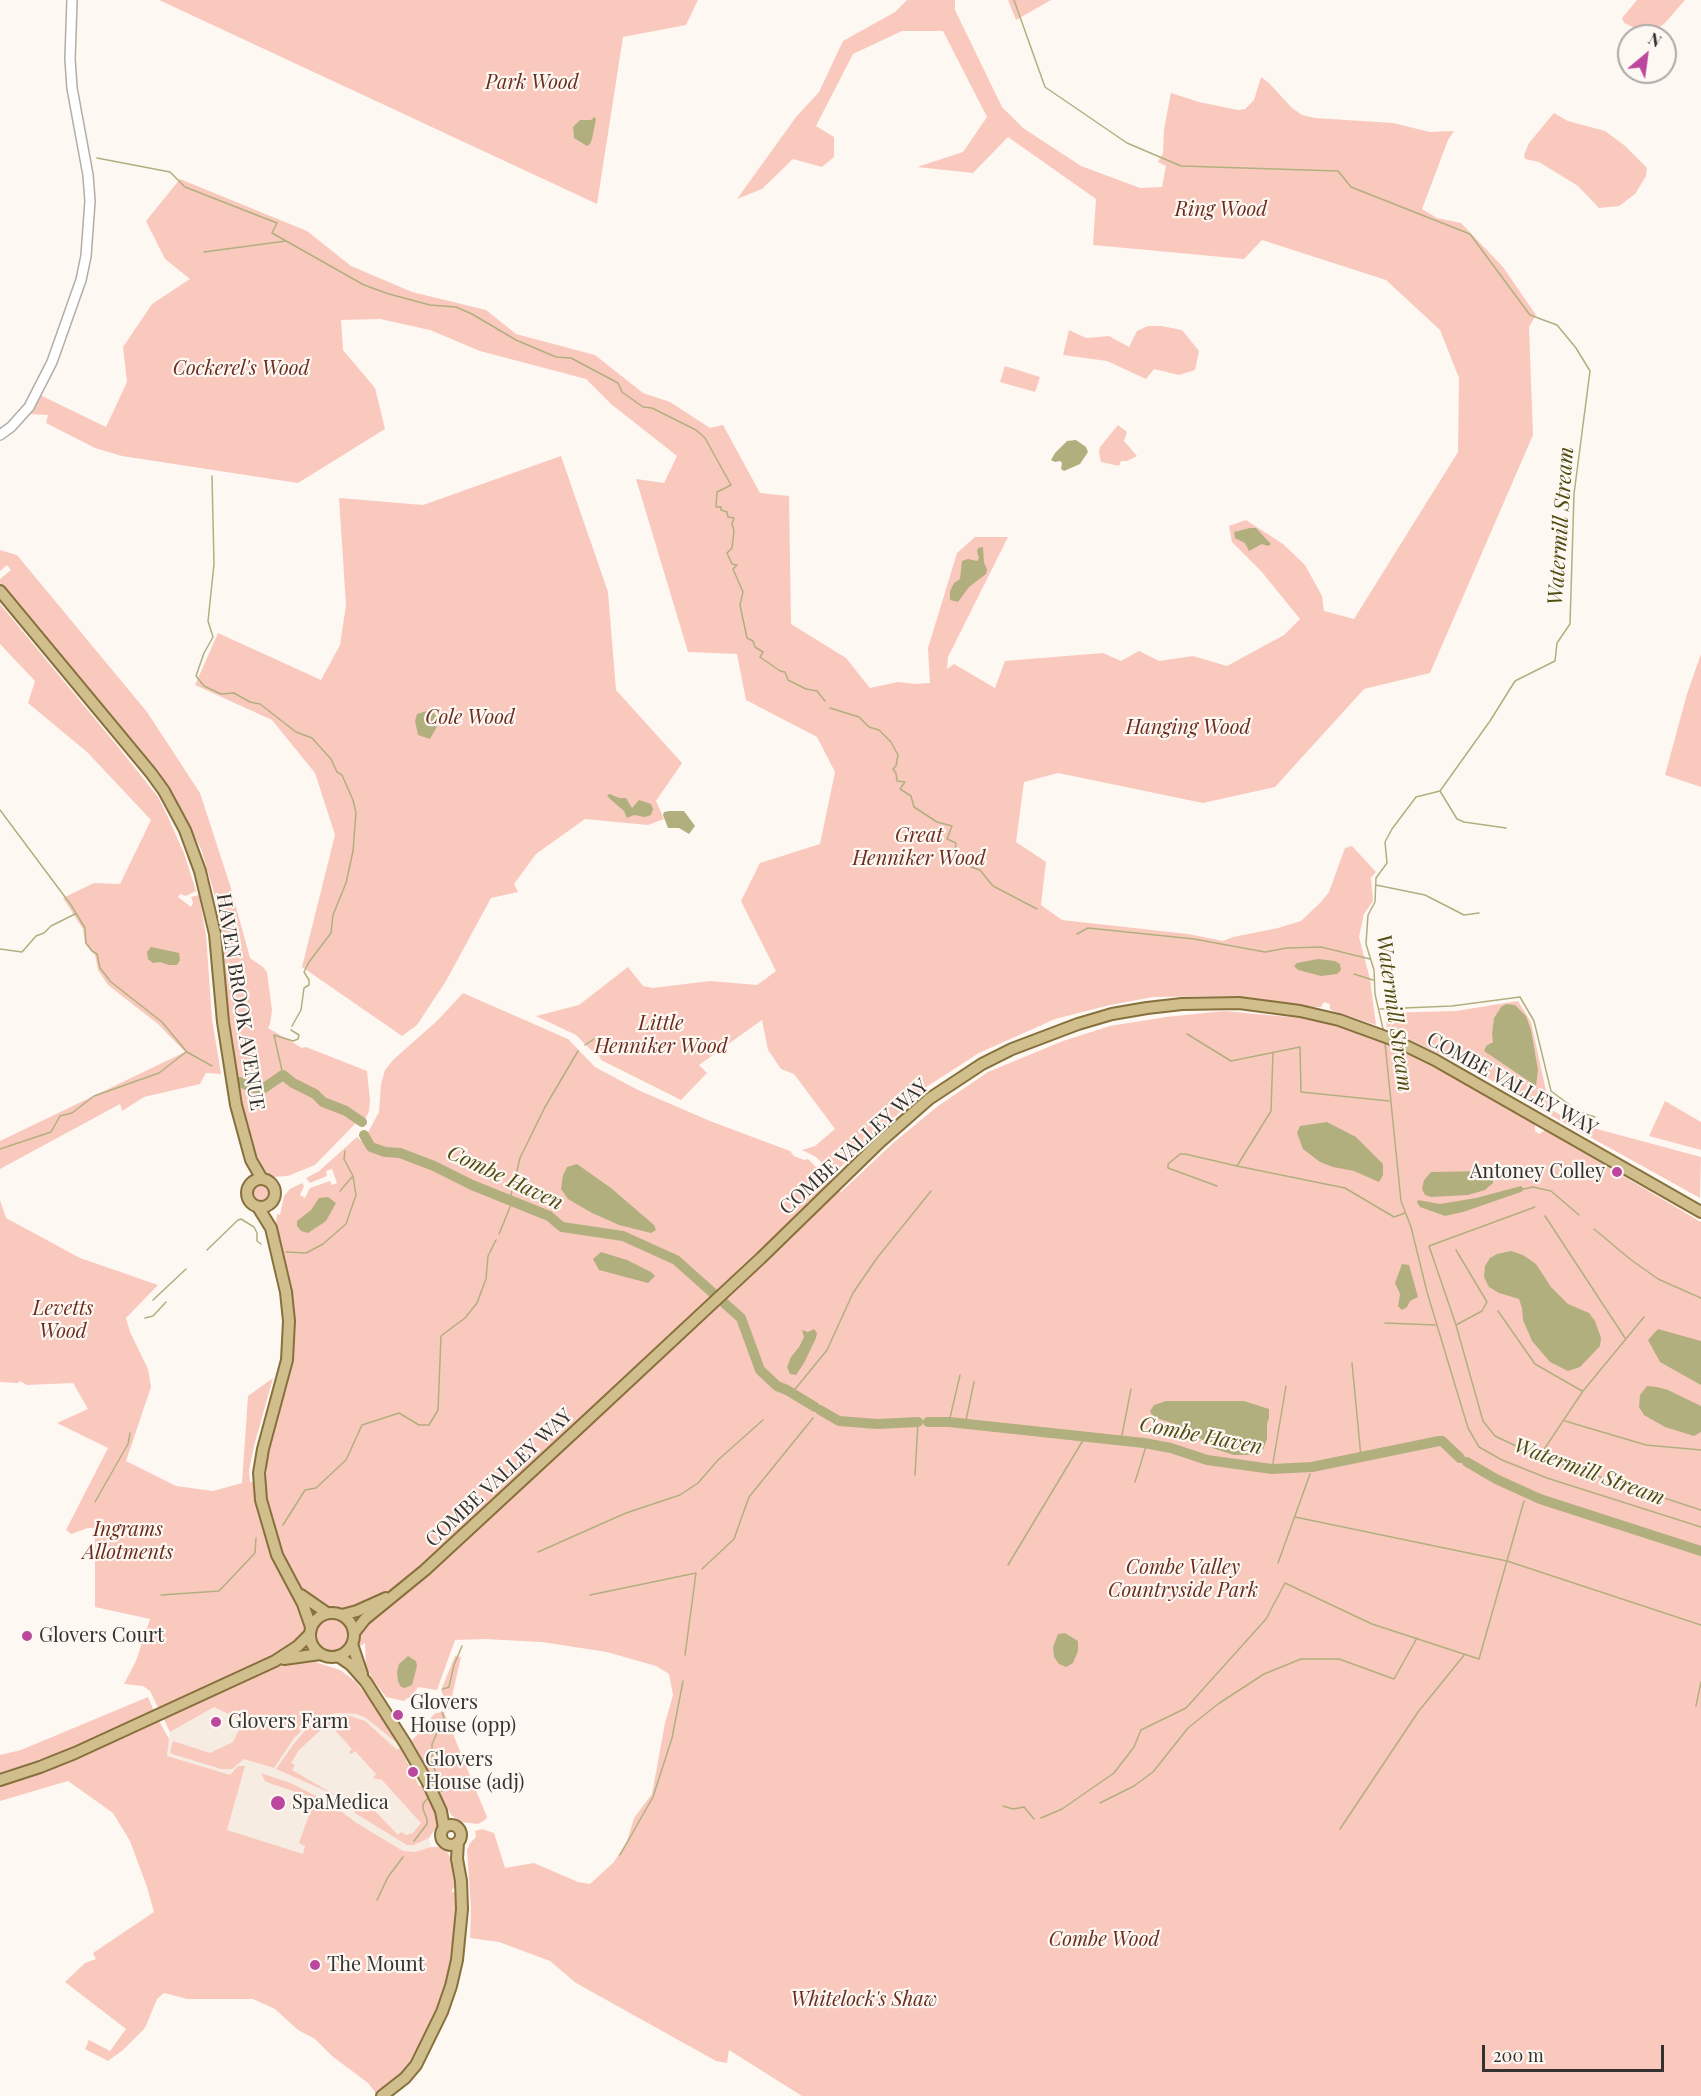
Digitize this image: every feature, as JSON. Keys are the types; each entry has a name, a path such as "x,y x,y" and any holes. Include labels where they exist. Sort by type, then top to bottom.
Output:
{"main road":[{"name":"HAVEN BROOK AVENUE","path":"0,591 151,773 164,790 185,830 200,871 215,934 228,1063 238,1114 251,1160 262,1179"},
{"name":"COMBE VALLEY WAY","path":"353,1639 365,1619 434,1562 703,1313 880,1142 929,1099 982,1065 1044,1035 1112,1014 1182,1004 1239,1004 1300,1011 1365,1029 1394,1040 1481,1084 1701,1212"},
{"name":"HAVEN BROOK AVENUE","path":"251,1160 251,1183"},
{"path":"271,1228 258,1207 251,1203 247,1196 247,1189 251,1183 262,1179 270,1183 274,1190 271,1228 286,1292 289,1339 282,1381 263,1449 260,1473 261,1494 268,1528 277,1555 307,1615 312,1646 320,1654"},
{"path":"258,1207 266,1207 272,1202"},
{"path":"296,1591 316,1607 327,1613 342,1615 350,1622 366,1682"},
{"name":"COMBE VALLEY WAY","path":"342,1615 362,1609 394,1594"},
{"path":"0,1780 75,1753 274,1661 298,1646 317,1618 327,1613"},
{"path":"274,1661 293,1656 320,1654 329,1657 338,1656 348,1650 353,1639"},
{"path":"338,1656 351,1665 366,1682 428,1783 449,1827"},
{"path":"449,1827 441,1837 444,1842 454,1843"},
{"path":"382,2096 405,2078 416,2064 442,2012 451,1986 462,1917 461,1881 454,1843 460,1834 458,1829 449,1827"}],"street":[{"path":"0,435 11,427 29,406 52,362 81,280 86,256 90,201 88,175 72,88 70,59 72,0"}],"shaded area":[{"path":"339,1688 397,1743 419,1786 423,1785 434,1831 428,1837 431,1847 380,1881 220,1829 147,1776 169,1739 170,1732 222,1702"}],"green space":[{"name":"Park Wood","path":"159,0 698,0 686,25 623,37 597,204"},
{"path":"907,0 955,0 955,10 1002,107 1023,128 1081,166 1140,188 1162,187 1166,166 1158,162 1163,153 1164,129 1171,93 1199,102 1238,110 1245,109 1254,100 1261,77 1302,115 1315,118 1393,123 1430,132 1454,131 1448,140 1422,209 1437,218 1461,223 1503,267 1536,315 1529,327 1533,435 1430,673 1364,689 1275,787 1203,803 1058,773 1024,782 1016,842 1046,862 1041,905 1062,920 1188,934 1223,941 1278,928 1301,921 1321,902 1329,892 1345,848 1352,846 1376,872 1371,878 1373,901 1364,914 1359,937 1370,979 1376,1025 1333,1011 1330,1009 1330,1004 1324,1002 1321,1007 1314,1007 1239,996 1153,997 1055,1019 979,1053 928,1086 833,1174 816,1157 802,1150 815,1146 835,1129 794,1074 781,1069 768,1050 762,1020 699,1065 707,1073 681,1100 601,1060 576,1035 536,1016 579,1005 628,967 643,986 653,988 710,981 757,985 776,971 741,901 760,863 820,844 835,772 817,737 746,700 737,654 688,652 636,479 664,483 677,456 611,404 586,379 480,351 430,330 380,319 341,320 343,350 375,388 385,429 298,483 122,456 95,448 46,423 48,415 29,414 40,395 106,427 127,382 123,347 152,304 190,279 165,259 146,221 180,179 307,231 351,266 412,292 486,310 516,334 595,355 643,393 670,402 710,428 723,425 760,493 789,496 791,624 846,658 870,688 898,682 930,683 928,648 957,553 975,537 1008,537 948,657 947,669 954,664 995,688 1005,661 1103,653 1121,661 1139,651 1159,661 1193,656 1227,666 1284,635 1300,619 1261,571 1232,542 1229,526 1246,520 1283,544 1305,565 1322,596 1324,611 1354,619 1458,452 1459,378 1440,330 1386,280 1262,240 1244,259 1093,245 1096,199 1008,137 973,173 917,167 963,152 987,117 943,31 902,31 853,54 816,126 834,137 834,157 822,167 793,159 762,189 737,199 796,117 819,92 843,41 895,12"},
{"path":"1008,0 1051,0 1016,20"},
{"path":"1637,0 1685,0 1664,24 1626,24 1622,18"},
{"path":"1554,113 1568,121 1605,131 1624,145 1647,168 1646,176 1635,194 1619,206 1599,208 1578,186 1539,162 1525,159 1524,155 1529,143"},
{"path":"1148,326 1182,330 1199,351 1195,370 1179,375 1154,369 1146,379 1107,361 1063,355 1069,330 1086,338 1109,336 1129,347 1137,331"},
{"path":"1005,366 1040,377 1035,392 1000,382"},
{"path":"1118,425 1127,432 1124,441 1137,456 1121,461 1119,466 1101,462 1099,453 1100,447"},
{"name":"Cole Wood","path":"561,456 608,592 616,690 682,763 656,801 664,819 648,825 585,819 536,854 514,884 518,892 491,898 446,981 417,1025 402,1036 302,967 335,835 315,773 272,720 195,685 218,633 321,680 340,645 346,605 339,498 423,505"},
{"path":"0,550 17,555 147,712 200,793 230,885 250,958 267,972 272,1010 268,1028 302,1048 306,1047 367,1071 370,1100 365,1120 355,1124 315,1165 288,1176 273,1177 267,1174 257,1156 242,1105 229,1022 222,934 213,889 201,849 180,807 157,769 0,583 0,579 11,570 7,565 0,571"},
{"path":"0,604 158,797 167,815 184,853 196,891 186,896 180,894 178,897 191,907 193,903 191,897 199,895 206,935 212,1019 221,1074 206,1073 200,1084 144,1097 122,1111 120,1104 0,1169 0,1141 185,1052 158,1024 108,985 98,970 95,955 85,944 83,929 63,898 94,883 120,884 151,820 87,752 28,703 35,681 0,644"},
{"path":"1701,654 1701,787 1665,775 1687,694"},
{"name":"Combe Valley Countryside Park","path":"463,993 568,1039 595,1067 638,1090 710,1121 790,1151 794,1156 804,1160 808,1159 841,1192 892,1144 938,1106 988,1072 1063,1041 1110,1026 1224,1011 1300,1018 1340,1027 1392,1046 1475,1088 1535,1124 1535,1131 1539,1134 1545,1130 1701,1222 1701,2096 802,2096 729,2050 727,2063 716,2061 576,1983 550,1961 499,1942 470,1938 471,1909 467,1850 476,1837 475,1831 482,1829 494,1833 505,1868 534,1863 578,1882 590,1884 614,1862 627,1841 634,1818 652,1794 665,1723 673,1695 669,1674 656,1666 607,1652 542,1642 455,1640 437,1690 418,1687 411,1698 404,1701 386,1697 373,1680 366,1667 365,1643 337,1661 315,1662 340,1670 355,1681 380,1712 397,1743 366,1718 357,1714 337,1713 318,1717 306,1726 294,1738 274,1768 244,1759 232,1769 221,1769 172,1754 170,1752 173,1741 210,1753 233,1742 242,1724 237,1718 214,1707 170,1732 150,1691 143,1686 124,1684 136,1661 150,1619 95,1607 95,1528 71,1534 66,1530 108,1448 57,1423 88,1409 73,1383 27,1385 20,1381 18,1383 0,1382 0,1200 6,1218 80,1258 158,1285 126,1318 130,1332 148,1369 151,1387 126,1461 176,1486 213,1491 242,1483 248,1396 273,1378 249,1471 250,1482 266,1480 268,1450 288,1383 294,1339 291,1292 276,1225 277,1214 280,1215 284,1196 290,1189 302,1183 304,1186 300,1195 305,1198 310,1188 330,1181 332,1185 337,1183 332,1169 326,1171 327,1176 310,1183 306,1178 319,1171 357,1137 363,1142 379,1112 381,1084 385,1070"},
{"path":"1518,1001 1531,1022 1550,1109 1575,1123 1701,1157 1700,1198 1472,1069 1387,1029 1385,1013 1456,1011"},
{"path":"1665,1101 1701,1122 1701,1150 1649,1136"},
{"path":"261,1183 269,1186 272,1194 269,1202 261,1205 253,1202 250,1194 253,1186"},
{"path":"455,1656 461,1657 449,1710 441,1690"},
{"path":"148,1697 154,1711 73,1748 0,1773 0,1755 21,1750"},
{"path":"444,1712 487,1817 478,1824 461,1822 451,1815 412,1740 432,1716"},
{"path":"347,1715 365,1721 397,1750 400,1748 419,1786 423,1785 437,1812 438,1824 429,1838 414,1845 407,1845 355,1813 349,1804 344,1803 356,1796 362,1798 361,1802 366,1810 370,1806 398,1835 401,1832 406,1835 413,1833 421,1823 382,1780 373,1778 376,1774 355,1751 351,1754 349,1752 352,1749 332,1727 329,1730 325,1726 299,1750 291,1763 295,1765 292,1770 335,1795 276,1769 308,1727 320,1720"},
{"path":"158,1719 169,1739 167,1756 230,1775 238,1766 245,1766 227,1830 303,1854 305,1846 299,1843 310,1812 308,1809 310,1799 308,1796 265,1781 261,1773 293,1784 333,1805 355,1822 403,1851 415,1852 439,1847 448,1853 457,1881 452,1892 455,1892 458,1900 453,1958 447,1985 439,2010 421,2046 402,2075 389,2086 376,2093 368,2083 332,2056 315,2039 298,2030 275,2009 253,1999 187,1999 164,1993 157,1999 145,2028 108,2061 85,2049 89,2040 110,2051 126,2029 65,1982 85,1963 96,1959 93,1953 154,1912 147,1887 130,1841 113,1813 68,1781 0,1801 0,1786 42,1771"}],"water":[{"path":"594,117 596,119 592,139 587,146 574,138 573,127 580,120 591,120"},
{"path":"1076,440 1086,447 1088,452 1080,464 1064,471 1061,469 1060,461 1051,460 1067,441"},
{"path":"1256,528 1271,544 1268,546 1262,544 1249,551 1245,543 1235,538 1234,532"},
{"path":"983,547 986,574 969,587 958,602 950,600 950,591 954,583 960,579 962,561 968,559 977,561 978,548"},
{"path":"430,710 437,716 438,725 430,739 418,735 415,721 417,714"},
{"path":"607,795 626,798 632,808 639,800 651,804 653,809 651,815 645,817 634,815 627,818 624,811"},
{"path":"684,811 695,826 689,834 679,828 668,828 663,815 664,812"},
{"path":"151,947 179,953 180,960 177,965 153,963 148,959 147,952"},
{"path":"1318,959 1335,961 1340,964 1341,970 1337,974 1321,976 1298,970 1294,966 1297,963"},
{"path":"1506,1004 1515,1005 1526,1016 1531,1030 1538,1070 1536,1086 1484,1051 1486,1046 1493,1042 1494,1018 1501,1007"},
{"path":"1327,1122 1356,1137 1383,1164 1383,1175 1379,1182 1354,1171 1320,1162 1303,1149 1297,1133 1300,1126"},
{"path":"577,1164 611,1188 654,1225 656,1230 651,1233 619,1225 568,1199 561,1189 563,1175 567,1167"},
{"path":"1486,1171 1491,1173 1493,1183 1485,1190 1468,1195 1431,1197 1425,1195 1422,1189 1424,1180 1431,1172"},
{"path":"1521,1186 1524,1189 1521,1192 1445,1216 1420,1207 1417,1202 1418,1200 1440,1204 1476,1198"},
{"path":"328,1197 336,1203 326,1221 308,1233 301,1231 297,1226 297,1221 311,1210 319,1198"},
{"path":"1511,1251 1523,1255 1536,1264 1551,1287 1568,1304 1589,1313 1595,1321 1601,1338 1600,1346 1580,1367 1568,1371 1550,1362 1532,1341 1523,1320 1519,1299 1499,1293 1489,1287 1484,1277 1485,1266 1490,1258"},
{"path":"601,1252 627,1260 655,1276 648,1283 599,1270 593,1259"},
{"path":"1402,1264 1409,1265 1418,1297 1410,1301 1402,1310 1398,1306 1400,1294 1395,1283"},
{"path":"814,1329 817,1333 816,1338 804,1363 796,1375 790,1374 787,1367 804,1337 802,1330 808,1332"},
{"path":"1658,1329 1701,1341 1701,1385 1660,1362 1648,1340"},
{"path":"1647,1386 1668,1390 1701,1406 1701,1432 1694,1436 1665,1427 1644,1415 1639,1407 1640,1395"},
{"path":"1166,1401 1244,1401 1269,1409 1267,1439 1261,1455 1234,1455 1212,1448 1178,1425 1153,1417 1150,1411 1154,1405"},
{"path":"1065,1633 1078,1641 1078,1651 1073,1663 1066,1667 1059,1664 1054,1657 1053,1647 1058,1634"},
{"path":"408,1656 416,1661 417,1666 412,1685 405,1688 401,1687 398,1681 397,1672 399,1664"}],"waterway":[{"name":"Watermill Stream","path":"1014,0 1045,87 1127,143 1181,166 1338,171 1351,187 1470,234 1530,315 1557,325 1576,348 1590,371 1574,494 1570,624 1557,643 1555,661 1515,681 1490,721 1440,791 1416,797 1385,842 1387,863 1376,878 1375,902 1368,915 1366,944 1374,970 1375,994 1384,1033"},
{"path":"97,158 170,172 185,187 277,223 272,233 364,285 430,305 456,307 516,340 556,357 571,358 618,383 622,392 643,407 652,408 696,430 705,438 731,485 717,492 716,507 721,507 721,510 727,512 728,517 734,518 732,548 727,553 732,564 737,565 733,569 743,592 740,605 747,638 763,652 760,657 785,672 788,680 806,689 817,691 825,701"},
{"path":"204,252 286,241"},
{"path":"212,476 214,564 208,621 213,637 204,653 196,676 204,686 221,694 234,693 250,702 260,704 296,732 312,738 331,759 337,772 342,775 356,813 353,851 346,883 333,915 331,933 304,972 309,985 304,988 301,1010 292,1026"},
{"path":"830,708 859,717 869,727 879,730 891,742 898,755 896,766 893,769 897,781 905,782 900,789 911,796 914,807 937,822 952,826 947,839 956,843 955,851 962,853 962,864 980,870 993,886 1037,909"},
{"path":"1440,791 1457,819 1506,828"},
{"name":"Combe Haven","path":"0,810 71,905 85,928 86,943 97,954 100,968 111,982 162,1022 187,1052 212,1066"},
{"path":"1376,885 1425,895 1464,915 1479,913"},
{"path":"0,949 22,952 36,936 75,914"},
{"path":"1077,934 1088,928 1194,939 1265,952 1287,948 1321,947 1370,959"},
{"path":"1354,974 1373,980"},
{"path":"1380,1009 1452,1006 1520,997 1534,1021 1551,1091 1579,1112 1595,1117"},
{"path":"283,1075 274,1035 293,1041 298,1039 299,1035 291,1030"},
{"path":"1187,1034 1231,1061 1300,1047 1301,1092 1389,1101"},
{"path":"585,1045 594,1039"},
{"name":"Watermill Stream","path":"1385,1043 1401,1201 1411,1227 1427,1292 1468,1428 1479,1447 1502,1460 1547,1478 1701,1527"},
{"path":"510,1199 520,1158 545,1107 578,1051"},
{"path":"0,1149 51,1132 60,1116 72,1113 94,1096 159,1073 186,1052"},
{"path":"1273,1052 1271,1111 1237,1166 1345,1188 1394,1217 1405,1213"},
{"name":"Combe Haven","path":"240,1082 253,1088 264,1088 283,1075 315,1094 323,1102 346,1111 362,1122"},
{"name":"Combe Haven","path":"364,1135 371,1147 385,1152 400,1153 434,1166 472,1185 549,1216 562,1227 623,1236 676,1260 741,1318 760,1370 777,1386 815,1407"},
{"path":"286,1252 306,1253 323,1244 346,1224 356,1195 353,1176 344,1159 345,1151"},
{"path":"1217,1186 1168,1168 1168,1164 1180,1154 1185,1154 1237,1166"},
{"path":"340,1191 352,1177"},
{"path":"1524,1189 1533,1187 1551,1191 1579,1215"},
{"path":"792,1393 827,1350 853,1293 877,1258 931,1191"},
{"path":"499,1234 513,1200"},
{"path":"1535,1207 1429,1246 1456,1325 1483,1421 1495,1436 1539,1457 1701,1510"},
{"path":"1545,1216 1625,1338"},
{"path":"207,1250 241,1219 254,1227 257,1241 261,1244"},
{"path":"1594,1229 1658,1279 1701,1298"},
{"path":"283,1525 305,1490 316,1488 346,1460 362,1425 399,1413 419,1425 429,1425 438,1410 441,1336 465,1318 477,1303 486,1279 488,1256 496,1240"},
{"path":"1456,1250 1487,1302 1482,1311 1456,1325"},
{"path":"153,1300 186,1269"},
{"path":"145,1318 153,1316 166,1302"},
{"path":"1498,1311 1535,1364 1582,1391"},
{"path":"1539,1457 1583,1391 1644,1317"},
{"path":"1385,1323 1435,1325"},
{"path":"1352,1363 1361,1457"},
{"path":"949,1422 960,1375"},
{"path":"965,1425 974,1382"},
{"path":"1272,1469 1286,1386"},
{"path":"1121,1440 1131,1389"},
{"name":"Combe Haven","path":"820,1410 839,1421 877,1424 918,1422"},
{"path":"702,1569 734,1539 749,1497 813,1418"},
{"path":"538,1552 626,1513 680,1495 698,1483 718,1460 763,1420"},
{"path":"1565,1421 1646,1445 1701,1450"},
{"path":"915,1475 918,1422"},
{"name":"Combe Haven","path":"928,1422 949,1422 1144,1443 1171,1448 1207,1460 1272,1469 1312,1467 1439,1441 1442,1441 1460,1458"},
{"path":"95,1502 128,1444 130,1433"},
{"path":"1008,1565 1085,1437"},
{"path":"1135,1482 1147,1443"},
{"name":"Combe Haven","path":"1467,1462 1496,1479 1540,1499 1701,1551"},
{"path":"1278,1563 1310,1474"},
{"path":"1041,1818 1062,1809 1114,1773 1134,1747 1141,1730 1186,1708 1266,1619 1285,1583 1372,1624 1479,1659 1524,1501"},
{"path":"1295,1517 1507,1561 1701,1625"},
{"path":"161,1595 219,1591 255,1553 256,1538"},
{"path":"590,1595 696,1573 685,1655"},
{"path":"1100,1803 1134,1786 1153,1772 1188,1728 1218,1704 1264,1674 1301,1659 1339,1659 1394,1679 1417,1638"},
{"path":"443,1689 449,1687 454,1665 462,1646"},
{"path":"1340,1829 1418,1712 1465,1654"},
{"path":"620,1855 653,1797 672,1738 683,1681"},
{"path":"1696,1706 1701,1682"},
{"path":"442,1712 444,1718 432,1744 432,1762 442,1791"},
{"path":"414,1841 427,1824 423,1809 423,1804 427,1799"},
{"path":"1003,1806 1013,1809 1024,1807 1034,1819"},
{"path":"377,1900 388,1877 403,1857"}],"place":[{"name":"Antoney Colley","path":"1617,1172"},
{"name":"Glovers Court","path":"27,1636"},
{"name":"Glovers House (opp)","path":"398,1715"},
{"name":"Glovers Farm","path":"216,1722"},
{"name":"Glovers House (adj)","path":"413,1772"},
{"name":"SpaMedica","path":"278,1803"},
{"name":"The Mount","path":"315,1965"}],"park label":[{"name":"Ring Wood","path":"1221,210"},
{"name":"Cockerel's Wood","path":"241,369"},
{"name":"Hanging Wood","path":"1188,728"},
{"name":"Great Henniker Wood","path":"919,848"},
{"name":"Little Henniker Wood","path":"661,1036"},
{"name":"Levetts Wood","path":"63,1320"},
{"name":"Ingrams Allotments","path":"128,1542"},
{"name":"Combe Wood","path":"1104,1940"},
{"name":"Whitelock's Shaw","path":"864,2000"}]}
